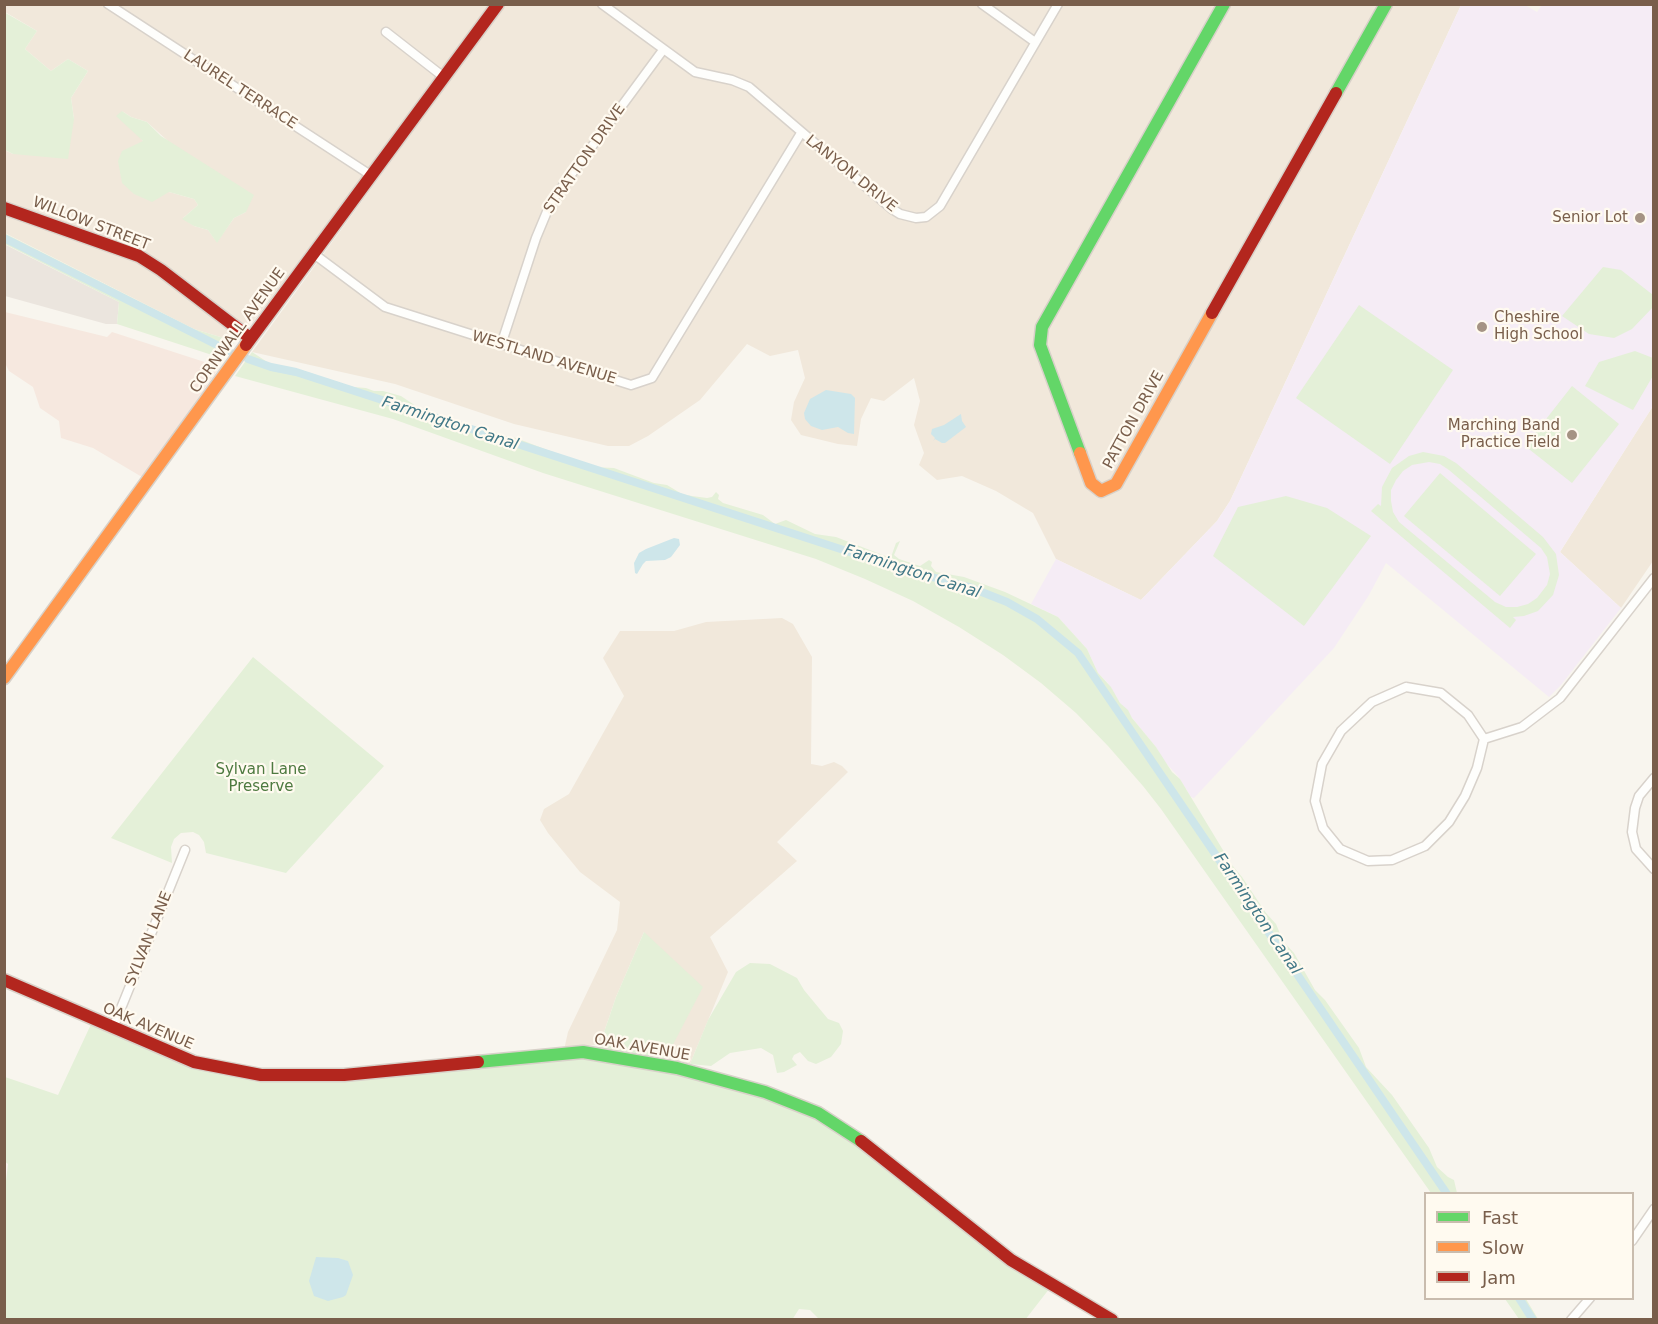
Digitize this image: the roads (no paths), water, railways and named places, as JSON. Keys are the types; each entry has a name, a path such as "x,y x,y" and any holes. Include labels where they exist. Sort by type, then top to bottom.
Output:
{"street":[{"name":"LAUREL TERRACE","path":"108,4 372,176"},
{"name":"CORNWALL AVENUE","path":"4,678 250,338 498,4"},
{"name":"LANYON DRIVE","path":"602,4 695,72 732,80 749,87 892,209 908,217 926,217 940,206 1059,4"},
{"path":"982,4 1035,42"},
{"name":"PATTON DRIVE","path":"1224,4 1042,327 1040,345 1092,483 1101,491 1116,484 1386,4"},
{"path":"386,32 445,78"},
{"name":"STRATTON DRIVE","path":"501,345 536,238 551,202 663,50"},
{"name":"WESTLAND AVENUE","path":"314,254 385,307 631,385 652,378 801,133"},
{"name":"WILLOW STREET","path":"4,207 139,256 161,270 250,338"},
{"path":"1484,739 1522,727 1560,698 1653,578"},
{"path":"1406,687 1440,693 1468,715 1484,739 1477,768 1466,796 1449,822 1425,846 1392,860 1368,861 1340,849 1323,828 1315,801 1323,764 1341,731 1372,702 1406,687"},
{"path":"1653,778 1640,796 1635,808 1632,832 1636,849 1653,869"},
{"name":"SYLVAN LANE","path":"113,1028 185,850"},
{"name":"OAK AVENUE","path":"4,980 194,1062 261,1075 344,1075 583,1052 677,1068 765,1092 818,1113 866,1144 1011,1260 1112,1320"},
{"path":"1634,1238 1653,1209"},
{"path":"1571,1320 1589,1300"}],"water":[{"path":"826,390 851,394 855,398 854,434 838,427 822,430 811,426 805,419 804,413 810,399"},
{"path":"961,414 966,427 945,443 935,439 933,441 935,438 931,434 932,429 944,425"},
{"path":"674,538 679,539 680,545 671,557 665,560 646,561 637,574 635,573 634,563 639,553"},
{"path":"316,1257 348,1261 353,1275 346,1295 328,1301 314,1296 309,1281"}],"waterway":[{"name":"Farmington Canal","path":"4,238 229,351"},
{"name":"Farmington Canal","path":"248,359 296,372 902,569 969,587 1007,602 1037,619 1078,653 1446,1192"},
{"name":"Farmington Canal","path":"1520,1300 1533,1320"}],"place":[{"name":"Senior Lot","path":"1640,218"},
{"name":"Cheshire High School","path":"1482,327"},
{"name":"Marching Band Practice Field","path":"1572,435"}],"park label":[{"name":"Sylvan Lane Preserve","path":"261,778"}]}
